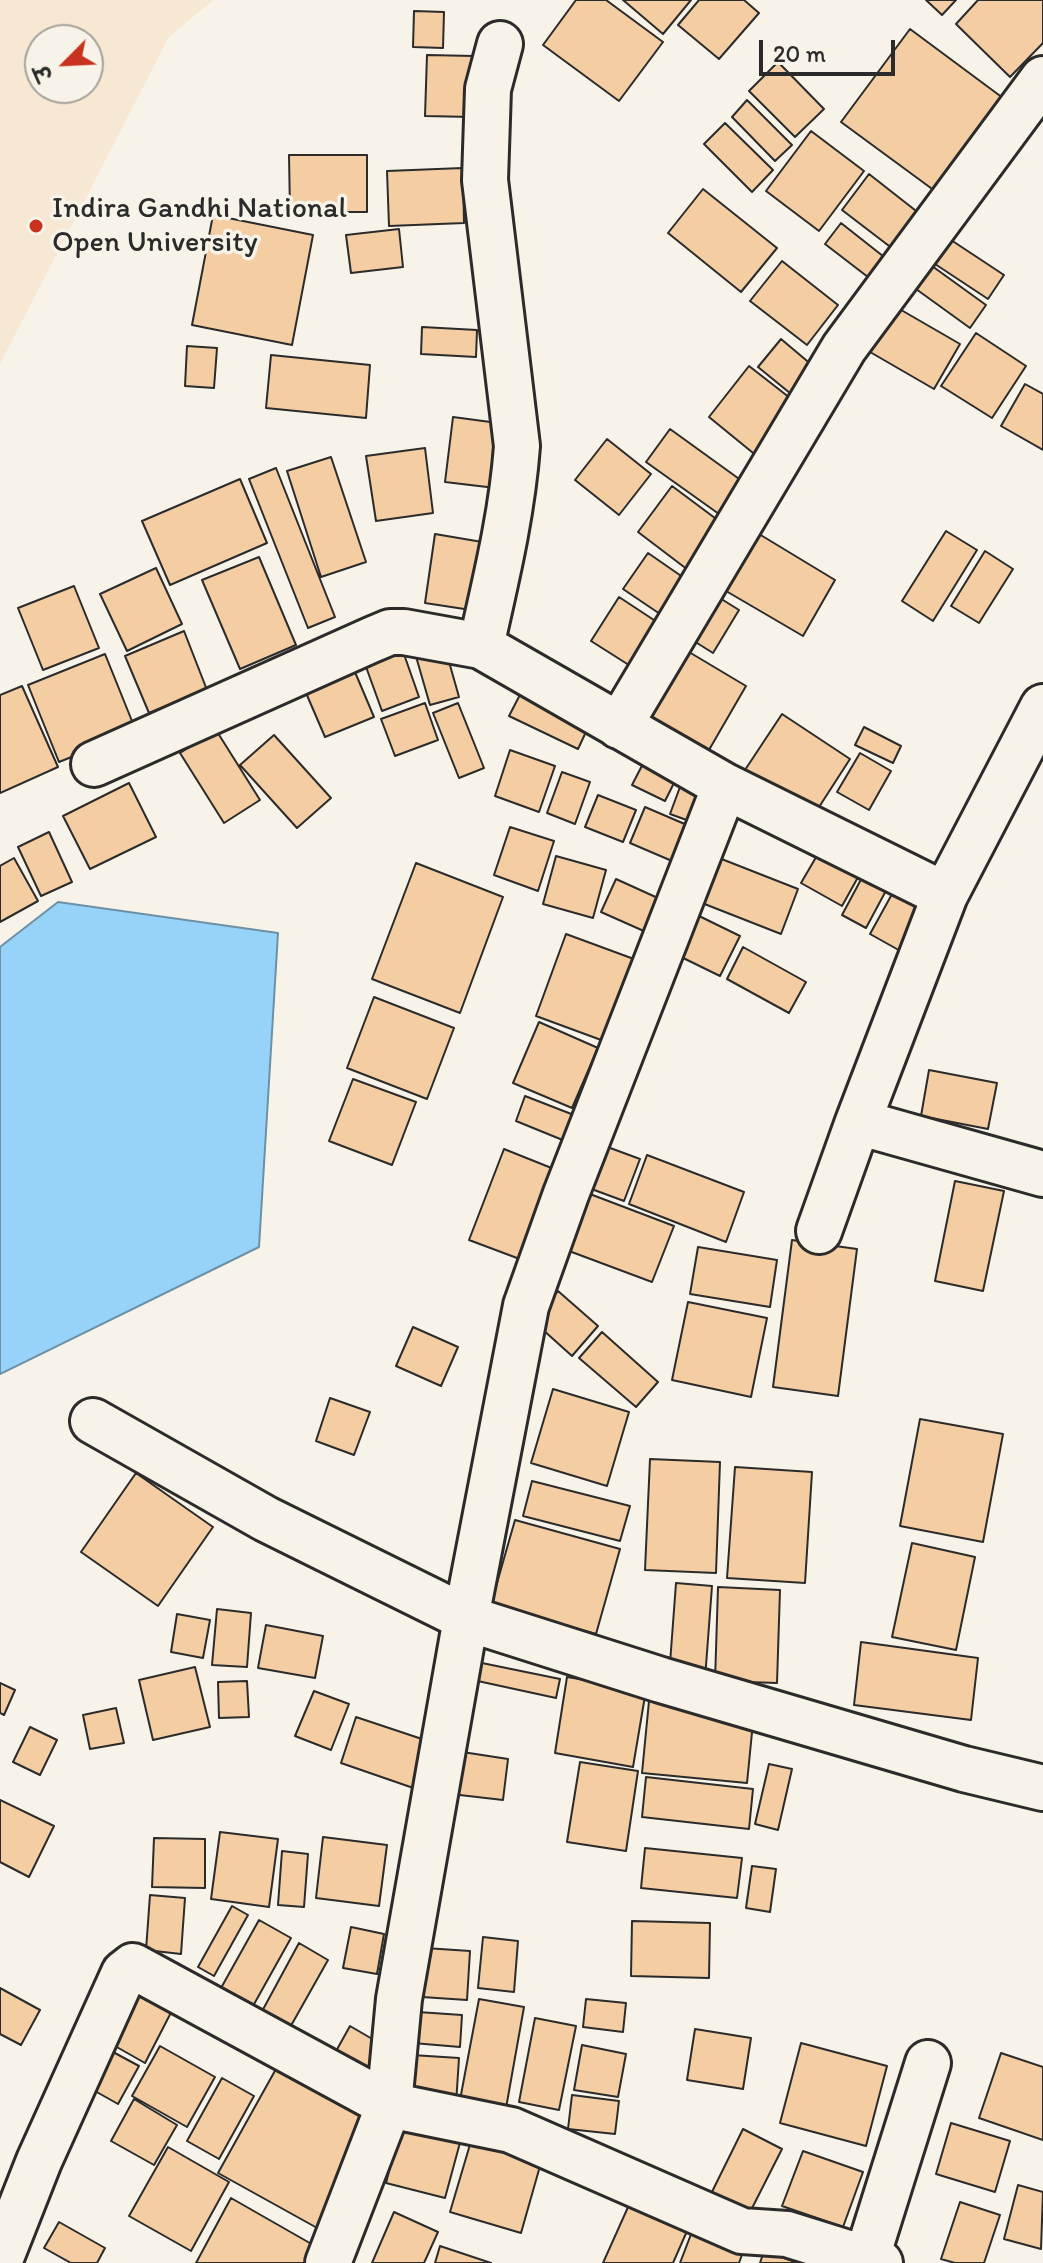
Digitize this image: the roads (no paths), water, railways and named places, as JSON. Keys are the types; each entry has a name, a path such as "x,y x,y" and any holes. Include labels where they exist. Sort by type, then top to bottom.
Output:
{"street":[{"path":"481,646 503,550 514,487 517,446 485,180 488,89 500,44"},
{"path":"619,726 844,348 1043,79"},
{"path":"94,764 390,632 404,632 481,646 725,786 945,895"},
{"path":"819,1231 945,895 1043,707"},
{"path":"328,2263 389,2105 399,1999 466,1618 526,1306 566,1194 725,786"},
{"path":"858,1122 1043,1174"},
{"path":"93,1421 266,1519 466,1618 661,1680 934,1760 1043,1788"},
{"path":"0,2260 39,2161 117,1987 124,1973 133,1966 389,2105 511,2130 742,2231 787,2234 874,2260 928,2063"}],"water":[{"path":"58,902 278,933 259,1247 0,1374 0,947"}],"place":[{"name":"Indira Gandhi National Open University","path":"36,226"}]}
